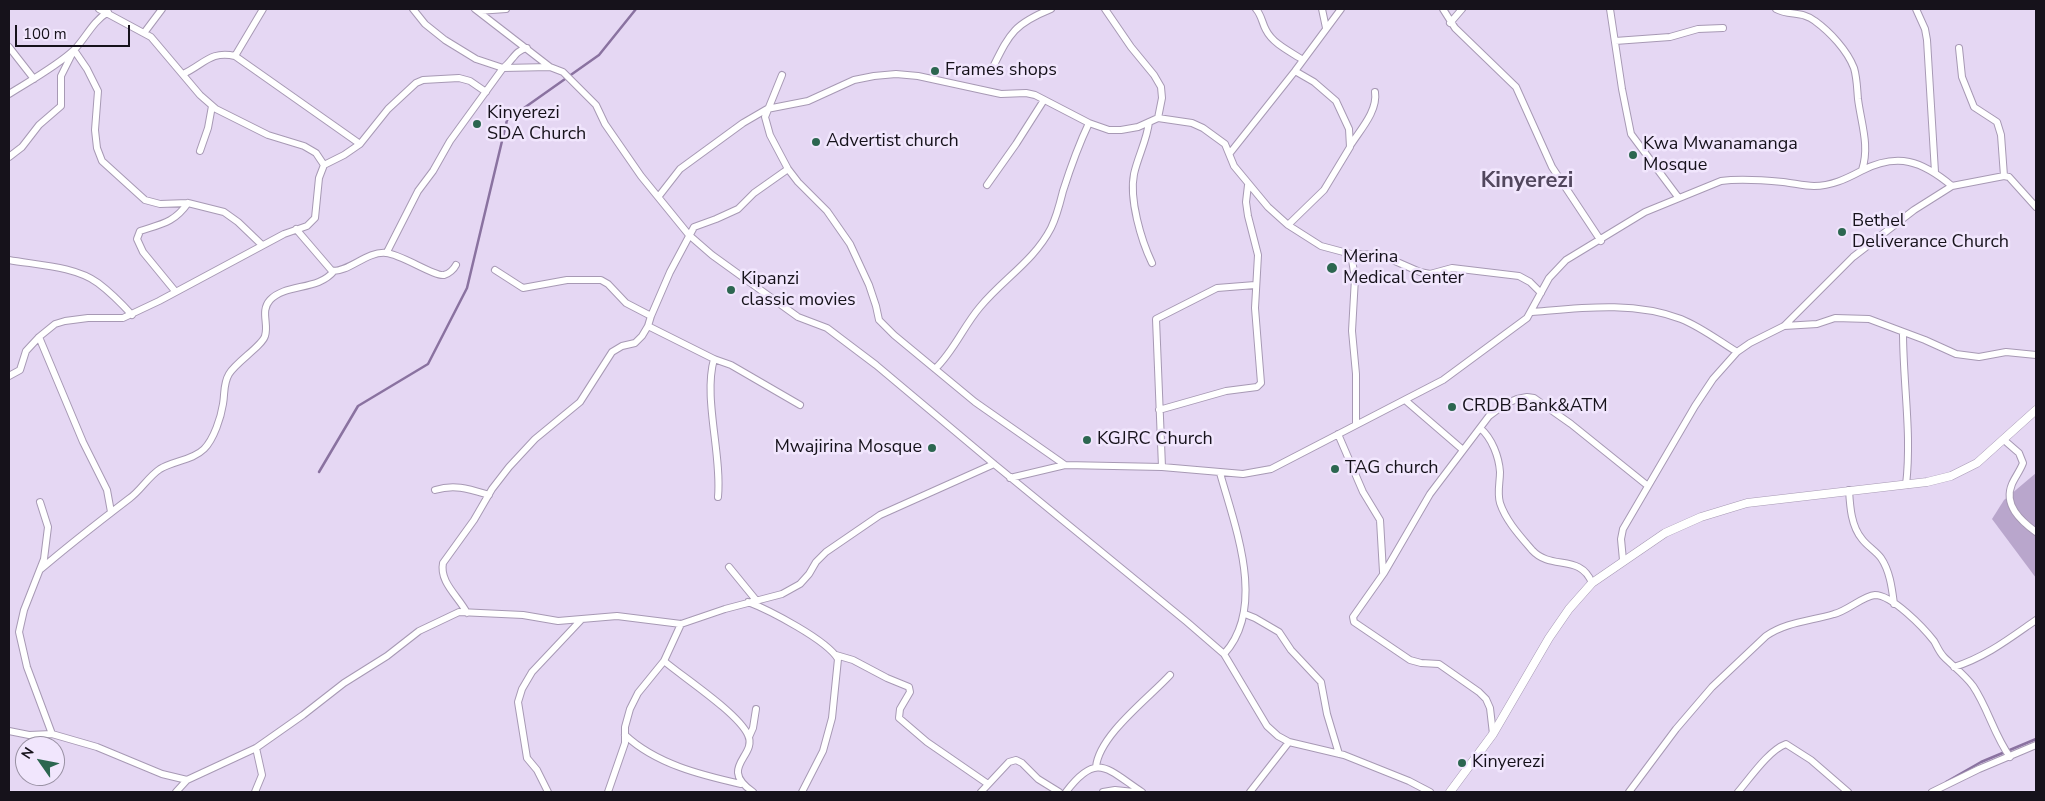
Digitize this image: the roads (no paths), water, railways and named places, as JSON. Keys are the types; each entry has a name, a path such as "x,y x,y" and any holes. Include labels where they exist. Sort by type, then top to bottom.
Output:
{"street":[{"path":"99,9 108,12 151,37 212,106 258,130 304,146 316,153 324,165"},
{"path":"144,33 162,9"},
{"path":"235,56 263,9"},
{"path":"414,9 425,24 445,40 476,59 503,68 550,67"},
{"path":"476,10 506,9"},
{"path":"993,67 1014,29 1027,20 1051,9"},
{"path":"1105,9 1161,87 1162,98 1158,118"},
{"path":"1256,9 1261,14 1265,29 1274,41 1303,60"},
{"path":"1322,9 1326,28"},
{"path":"1230,154 1296,71 1341,9"},
{"path":"1443,9 1450,23 1516,87 1552,167 1601,241"},
{"path":"1450,23 1462,9"},
{"path":"1610,9 1631,134 1678,197"},
{"path":"1776,9 1786,14 1804,14 1815,20 1842,48 1854,68 1865,126 1865,160 1862,170"},
{"path":"1916,9 1925,29 1927,40 1935,172"},
{"path":"476,10 550,67 563,72 590,98 641,176 689,235 712,255 798,317 827,328 841,338 1224,654 1267,726 1278,736 1289,742 1339,754 1409,781 1430,792"},
{"path":"9,157 22,148 39,125 61,106 61,76 74,50 99,18 108,12"},
{"path":"1615,41 1670,37 1698,30 1723,28"},
{"path":"9,47 34,80"},
{"path":"387,252 418,191 433,171 450,140 518,50 527,48"},
{"path":"1959,48 1962,77 1974,108 1997,122 2004,176"},
{"path":"9,94 34,80 74,50"},
{"path":"74,50 87,69 98,91 95,130 97,148 102,161 145,200 160,204 188,203 224,212 238,222 262,246"},
{"path":"183,74 211,57 224,54 235,56 360,144"},
{"path":"1296,71 1314,82 1336,101 1349,129 1350,147"},
{"path":"659,196 680,169 743,123 767,109 808,101 854,80 896,74 940,80 1001,94 1026,93 1089,123 1109,130 1138,127 1158,118 1192,123 1204,128 1225,144 1234,166 1263,202 1288,225 1321,246 1351,254 1381,255 1404,266 1430,274 1452,268 1519,276 1530,282 1541,293"},
{"path":"782,75 765,117 770,135 788,169 798,182 827,211 846,238 869,285 876,306 878,320 975,402 1064,465"},
{"path":"9,376 20,370 26,351 55,324 88,318 123,318 132,315 262,246 313,222 318,178 324,165 360,144 394,103 423,80 459,78 470,81 486,92"},
{"path":"1288,225 1324,190 1373,110 1377,101 1376,92"},
{"path":"987,185 1044,100"},
{"path":"200,151 206,135 212,106"},
{"path":"1149,122 1148,133 1134,172 1132,186 1141,239 1152,263"},
{"path":"935,369 954,348 968,323 982,305 1034,255 1048,234 1053,226 1066,181 1089,123"},
{"path":"1010,478 1064,465 1162,468 1243,474 1264,471 1442,380 1514,328 1532,312 1549,278 1566,260 1601,241 1645,212 1721,181 1735,179 1812,186 1826,185 1848,178 1880,163 1902,160 1935,172 1952,186"},
{"path":"467,613 444,579 443,563 501,478 535,439 580,402 612,352 622,346 638,341 648,326 650,316 694,227 738,209 754,193 788,169"},
{"path":"1623,560 1621,539 1623,529 1695,406 1713,379 1737,352 1750,343 1784,326 1853,257 1914,210 1952,186 2004,176 2008,177 2036,207"},
{"path":"1158,410 1226,391 1260,385 1255,286 1258,254 1246,202 1248,184"},
{"path":"175,291 143,252 137,240 140,231 164,224 178,216 188,203"},
{"path":"296,229 328,268 334,271"},
{"path":"42,569 111,512 131,498 161,468 204,449 210,441 221,414 224,403 224,390 229,374 236,364 262,342 266,335 264,312 270,300 283,292 325,280 334,271 370,256 387,252 406,258 440,274 448,273 456,265"},
{"path":"1351,254 1355,278 1352,331 1356,374 1356,424"},
{"path":"9,260 55,267 91,279 132,315"},
{"path":"495,270 523,288 567,280 601,280 608,284 626,303 650,316"},
{"path":"1162,468 1158,410 1156,319 1218,288 1255,286"},
{"path":"1532,312 1610,306 1656,312 1691,324 1737,352"},
{"path":"1784,326 1817,324 1835,318 1869,319 1956,354 1979,356 2006,352 2036,356"},
{"path":"648,326 714,359 732,365 800,405"},
{"path":"1904,332 1906,412 1909,430 1906,485"},
{"path":"39,337 82,442 107,490 111,512"},
{"path":"714,359 711,382 718,462 718,497"},
{"path":"1493,734 1490,708 1486,699 1479,692 1439,664 1410,660 1354,622 1353,617 1384,573 1430,494 1489,416 1505,404 1517,399 1534,398 1571,424 1648,486"},
{"path":"1405,400 1463,450"},
{"path":"1450,792 1493,734 1549,638 1569,609 1592,583 1665,532 1701,517 1747,503 1906,485 1951,476 1977,463 2036,410"},
{"path":"1480,428 1486,433 1495,450 1500,474 1498,491 1500,502 1510,522 1541,558 1552,562 1575,565 1588,575 1592,583"},
{"path":"1338,434 1364,492 1380,520 1383,538 1384,573"},
{"path":"2004,440 2019,453 2022,462 2010,489 2012,506 2024,524 2036,532"},
{"path":"176,792 187,780 256,748 303,716 344,684 387,656 419,631 459,612 523,615 558,621 617,616 681,624 747,602 782,594 800,584 826,552 880,515 994,464"},
{"path":"1220,473 1240,547 1245,586 1245,614 1239,635 1224,654"},
{"path":"435,490 462,487 489,495"},
{"path":"1849,490 1850,507 1854,522 1862,540 1881,559 1890,584 1894,604"},
{"path":"40,502 48,528 42,569 24,610 19,632 26,667 52,734"},
{"path":"729,567 756,600"},
{"path":"1629,792 1676,729 1706,693 1766,636 1774,630 1789,625 1849,609 1870,596 1877,595 1894,604 1918,623 1942,655 1973,686 2010,757"},
{"path":"747,602 782,617 836,655 853,660 909,687 910,692 900,709 898,718 927,742 988,784"},
{"path":"1245,614 1278,632 1291,650 1321,682 1328,720 1339,754"},
{"path":"548,792 537,770 527,758 518,702 522,689 532,672 581,620"},
{"path":"1954,667 1982,656 2000,646 2036,620"},
{"path":"609,792 625,743 630,709 638,693 664,660 681,624"},
{"path":"802,792 823,752 832,718 838,669 836,655"},
{"path":"664,660 727,712 744,728 749,737"},
{"path":"1096,766 1102,750 1126,718 1170,675"},
{"path":"741,784 738,769 749,745 749,737 755,721 756,709"},
{"path":"9,731 29,735 52,734 97,747 162,774 187,780"},
{"path":"625,735 641,748 660,759 702,774 741,784 753,792"},
{"path":"1250,792 1289,742"},
{"path":"1738,792 1779,746 1786,744 1811,760 1848,792"},
{"path":"1932,792 1979,769 2036,745"},
{"path":"255,792 262,775 256,748"},
{"path":"981,792 1008,762 1016,760 1022,763 1038,779 1059,792"},
{"path":"1066,792 1080,775 1096,766 1106,768 1142,792"},
{"path":"1103,792 1115,790 1134,792"}],"waterway":[{"path":"319,472 358,406 428,364 467,288 507,120 599,55 636,9"},
{"path":"1946,782 1981,762 2036,739"}],"place":[{"name":"Frames shops","path":"935,71"},
{"name":"Kinyerezi SDA Church","path":"477,124"},
{"name":"Advertist church","path":"816,142"},
{"name":"Kwa Mwanamanga Mosque","path":"1633,155"},
{"name":"Bethel Deliverance Church","path":"1842,232"},
{"name":"Merina Medical Center","path":"1332,268"},
{"name":"Kipanzi classic movies","path":"731,290"},
{"name":"CRDB Bank&ATM","path":"1452,407"},
{"name":"KGJRC Church","path":"1087,440"},
{"name":"Mwajirina Mosque","path":"932,448"},
{"name":"TAG church","path":"1335,469"},
{"name":"Kinyerezi","path":"1462,763"}],"district":[{"name":"Kinyerezi","path":"1527,182"}]}
